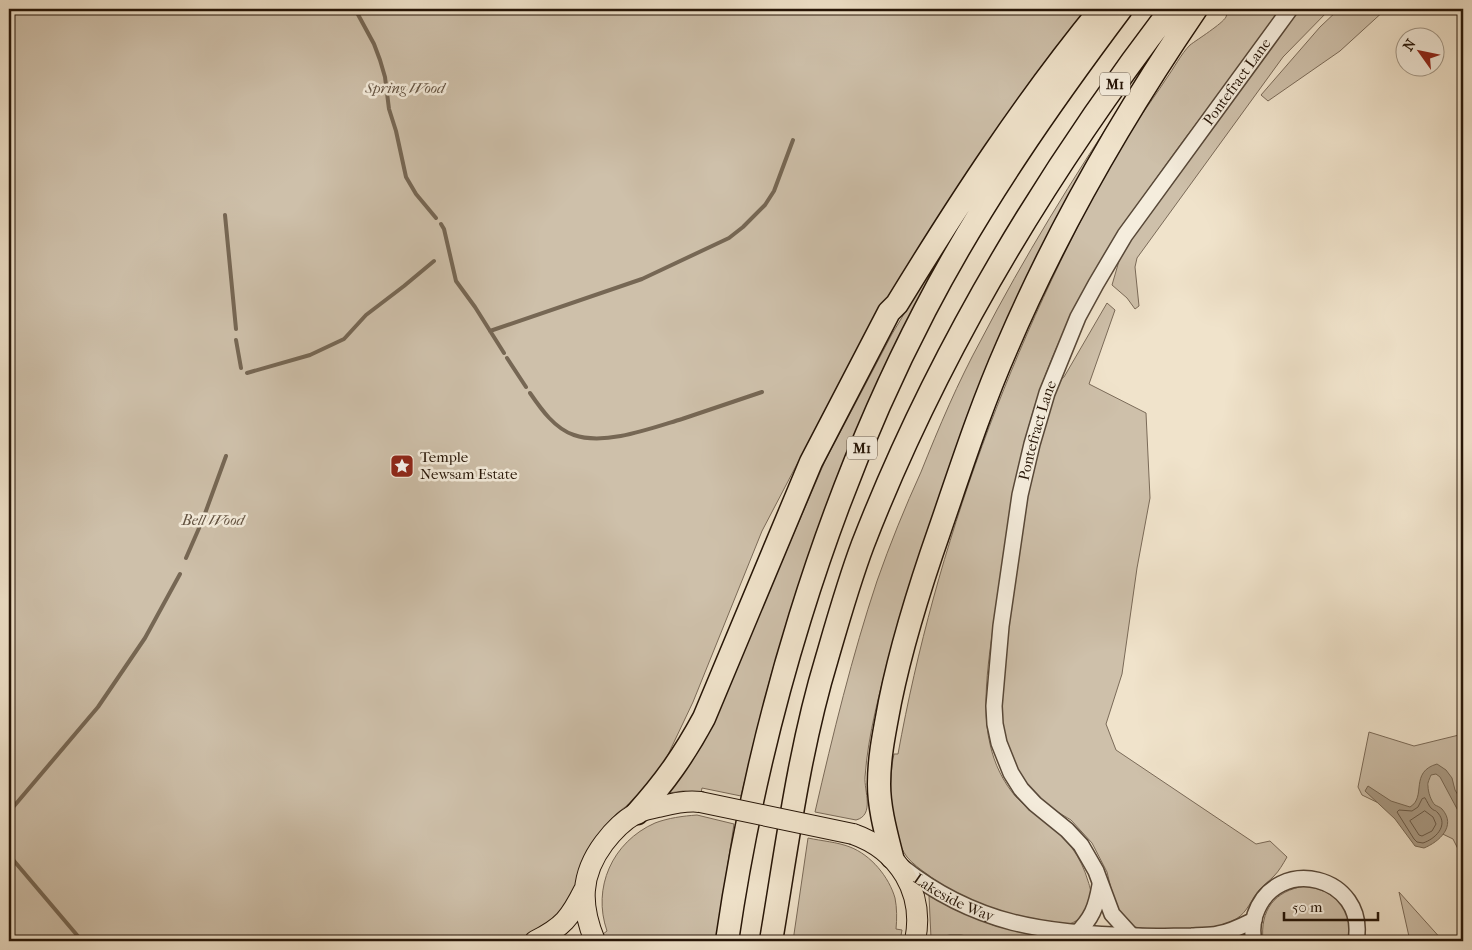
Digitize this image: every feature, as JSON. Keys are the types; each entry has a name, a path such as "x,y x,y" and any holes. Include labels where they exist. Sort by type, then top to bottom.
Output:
{"highway":[{"name":"M1","path":"637,813 673,770 704,718 811,462 888,312 891,294 993,127 1032,73 1085,9"},
{"name":"M1","path":"888,312 897,304 972,183 1030,100 1101,9"},
{"name":"M1","path":"727,941 735,886 764,755 793,640 838,506 884,394 925,310 972,226 1078,66 1121,9"},
{"name":"M1","path":"771,941 801,763 826,660 862,546 908,438 938,373 1041,194 1067,153 1138,52 1171,9"},
{"name":"M1","path":"894,860 883,816 879,786 884,733 905,639 924,574 976,426 1014,331 1041,272 1078,200 1160,61 1196,9"},
{"path":"595,941 585,908 585,888 588,873 598,851 612,833 637,813 679,803 700,802 853,834 868,839 894,860 905,874 915,898 918,917 915,941"},
{"path":"535,941 552,933 564,923 574,911 585,888"}],"street":[{"name":"Pontefract Lane","path":"1132,936 1112,914 1091,860 1082,845 1021,788 1010,773 1003,757 995,724 994,706 1001,626 1020,494 1047,393 1078,317 1096,284 1125,235 1290,9"},
{"name":"Lakeside Way","path":"894,860 915,878 962,906 994,918 1035,928 1076,934 1132,936 1218,934 1233,930 1254,920"},
{"path":"1254,941 1254,920 1264,897 1274,888 1288,881 1303,878 1319,880 1335,887 1347,899 1355,914 1358,931 1356,941"},
{"path":"1076,934 1093,913 1100,885"}],"green space":[{"name":"Temple Newsam Estate","path":"9,9 1089,9 1047,59 987,144 830,401 762,531 693,702 665,761 647,790 616,814 596,837 566,908 527,941 9,941"},
{"path":"1228,9 1281,9 1143,197 1103,258 1068,322 1053,356 1032,414 1020,462 988,665 986,686 987,726 994,758 1007,785 1019,801 1047,822 1067,841 1085,872 1091,900 1086,912 1073,923 1049,924 1020,918 992,910 966,899 938,882 907,857 897,835 891,807 891,778 894,754 898,754 933,598 956,521 1011,371 1043,298 1078,226 1127,136 1190,45 1224,20"},
{"path":"1298,9 1330,9 1283,57 1137,258 1135,267 1139,306 1135,309 1127,298 1112,285 1119,261 1127,246 1157,200"},
{"path":"1339,9 1386,9 1340,51 1268,101 1261,95 1320,27"},
{"path":"1124,101 1101,148 891,649 869,745 865,777 867,808 865,813 856,820 815,812 843,695 877,581 942,422 973,356 1014,278"},
{"path":"952,238 822,519 771,675 741,796 702,788 701,793 683,791 669,793 695,756 711,726 825,461 892,334"},
{"path":"1107,303 1115,310 1089,384 1146,413 1150,498 1137,568 1122,674 1106,724 1116,750 1256,844 1270,841 1287,857 1278,872 1260,889 1240,916 1226,924 1214,927 1172,930 1134,927 1116,909 1107,872 1092,843 1071,820 1046,805 1034,795 1014,770 998,709 1025,495 1044,421 1059,380 1064,377"},
{"path":"1369,732 1414,746 1463,734 1463,859 1453,839 1362,795 1358,787"},
{"path":"697,815 734,824 716,941 607,941 603,934 607,931 602,899 604,883 609,868 617,854 640,831 655,823"},
{"path":"808,838 850,847 872,861 884,875 895,898 896,929 902,930 900,941 793,941"},
{"path":"1305,886 1325,892 1340,903 1346,911 1349,920 1348,941 1263,941 1264,920 1271,904 1285,892"},
{"path":"1399,892 1443,941 1410,941"},
{"path":"929,896 956,910 993,925 1029,934 1087,941 995,941 961,935 931,938"}],"water":[{"path":"1437,764 1446,770 1452,778 1455,790 1463,803 1463,820 1440,777 1436,774 1431,775 1428,782 1430,796 1435,805 1442,809 1448,821 1447,827 1440,838 1424,848 1415,846 1395,819 1365,791 1368,786 1391,801 1410,807 1415,803 1423,773 1428,768"}],"waterway":[{"path":"355,9 374,44 380,60 385,77 389,109 406,177 416,194 436,218"},
{"path":"490,331 642,279 729,238 765,205 774,191 793,140"},
{"path":"225,215 236,329"},
{"path":"441,224 444,229 456,281 504,353"},
{"path":"247,373 310,355 344,339 366,315 434,261"},
{"path":"236,340 241,368"},
{"path":"507,358 526,387"},
{"path":"530,393 544,412 567,432 586,438 600,438 643,431 762,392"},
{"path":"186,558 203,519 226,456"},
{"path":"9,812 98,707 145,638 180,574"},
{"path":"9,855 82,941"}],"place":[{"name":"Temple Newsam Estate","path":"402,466"}],"park label":[{"name":"Spring Wood","path":"405,88"},
{"name":"Bell Wood","path":"213,520"}]}
